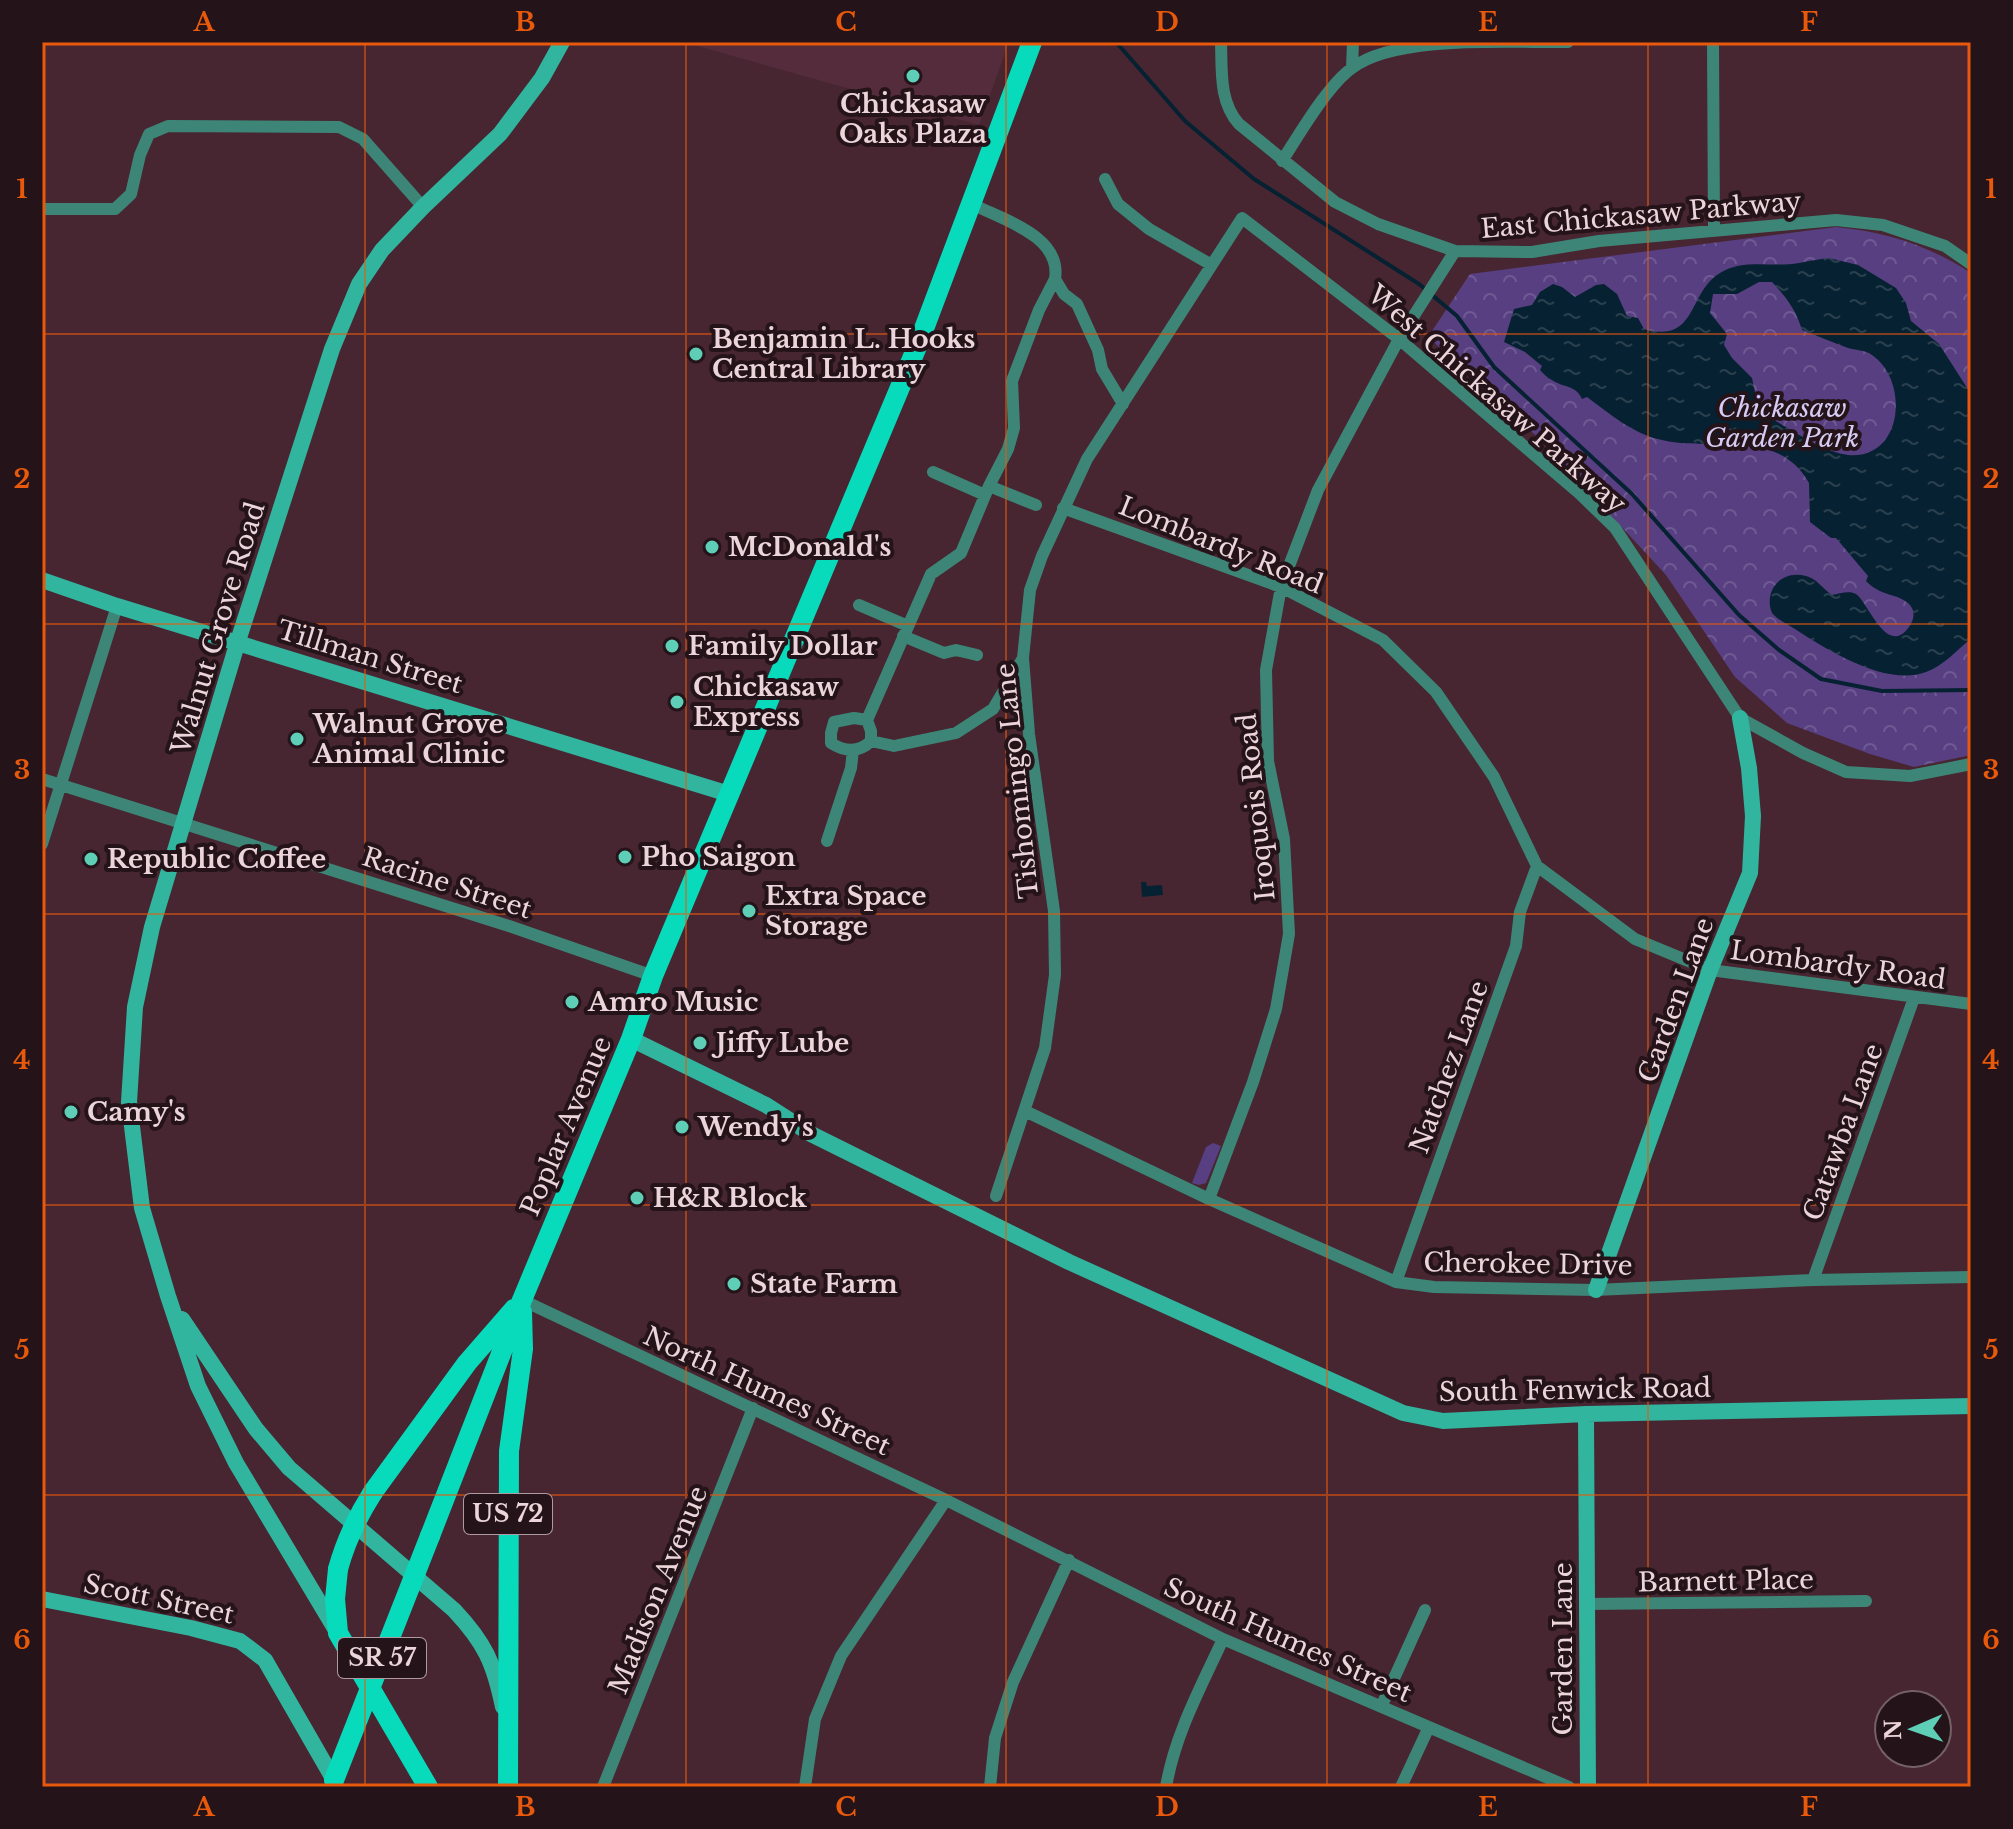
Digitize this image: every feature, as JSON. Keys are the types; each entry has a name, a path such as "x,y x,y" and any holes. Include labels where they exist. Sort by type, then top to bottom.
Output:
{"main road":[{"name":"Walnut Grove Road","path":"338,1633 236,1463 198,1386 171,1304 142,1208 129,1102 135,1007 152,927 238,641 332,349 359,284 382,250 500,134 542,78 562,42"},
{"name":"Poplar Avenue","path":"332,1784 522,1300 631,1039 653,976 919,342 1032,42"},
{"name":"Tillman Street","path":"42,580 117,606 729,794"},
{"name":"Garden Lane","path":"1596,1290 1710,970 1750,873 1753,816 1740,718"},
{"name":"South Fenwick Road","path":"631,1039 766,1105 811,1134 1069,1262 1403,1413 1443,1421 1586,1414 1971,1406"},
{"name":"US 72","path":"428,1787 338,1633 335,1599 338,1569 345,1544 373,1492 467,1363 522,1300"},
{"name":"US 72","path":"508,1787 509,1451 523,1349 522,1300"},
{"name":"Walnut Grove Road","path":"171,1304 256,1429 289,1468 470,1627 495,1670 507,1728"},
{"name":"Garden Lane","path":"1586,1414 1588,1787"},
{"name":"Scott Street","path":"42,1599 191,1628 240,1641 265,1660 332,1784"}],"street":[{"name":"East Chickasaw Parkway","path":"1221,42 1223,90 1229,112 1282,161 1335,202 1378,224 1455,251 1532,252 1599,241 1836,220 1883,225 1945,246 1971,264"},
{"path":"1352,68 1353,42"},
{"path":"1282,161 1318,106 1352,68 1389,51 1425,45 1568,42"},
{"path":"1713,42 1714,230"},
{"path":"42,209 115,209 131,194 140,155 149,134 168,126 339,127 363,139 423,207"},
{"path":"1105,179 1118,204 1128,213 1149,229 1210,264"},
{"path":"871,741 867,720 931,574 961,553 1008,449 1014,428 1012,381 1039,310 1055,279 1054,258 1041,239 972,204"},
{"name":"Tishomingo Lane","path":"996,1196 1048,1033 1056,953 1054,911 1029,734 1023,658 1030,590 1063,508 1087,459 1242,218"},
{"name":"West Chickasaw Parkway","path":"1242,218 1399,339 1580,494 1615,528 1740,718 1803,753 1846,772 1910,776 1971,764"},
{"name":"Iroquois Road","path":"1209,1199 1253,1082 1276,1009 1289,934 1284,839 1268,761 1266,670 1281,587 1318,490 1399,339 1455,251"},
{"path":"1055,279 1064,294 1077,304 1098,350 1102,369 1123,404"},
{"path":"933,472 1036,505"},
{"name":"Lombardy Road","path":"1063,508 1281,587 1383,640 1436,692 1494,777 1537,866 1635,939 1710,970 1971,1004"},
{"path":"859,605 944,653 956,650 977,655"},
{"path":"42,844 117,606"},
{"path":"871,741 894,746 956,733 993,709 1023,658"},
{"path":"867,720 854,718 834,722 831,743 840,749 853,750 864,748 871,741"},
{"path":"827,841 851,768 853,750"},
{"name":"Racine Street","path":"42,779 509,926 653,976"},
{"name":"Natchez Lane","path":"1396,1282 1516,946 1520,912 1537,866"},
{"name":"Catawba Lane","path":"1813,1280 1914,998"},
{"name":"Cherokee Drive","path":"1025,1111 1209,1199 1396,1282 1434,1287 1596,1290 1813,1280 1971,1277"},
{"name":"North Humes Street","path":"522,1300 992,1523"},
{"name":"Madison Avenue","path":"603,1787 753,1408"},
{"path":"805,1787 815,1719 841,1656 946,1500"},
{"name":"South Humes Street","path":"992,1523 1223,1639 1569,1787"},
{"path":"990,1787 995,1738 1013,1682 1069,1560"},
{"name":"Barnett Place","path":"1586,1604 1866,1601"},
{"path":"1382,1705 1425,1610"},
{"path":"1166,1787 1169,1766 1183,1724 1223,1639"},
{"path":"1401,1787 1428,1729"}],"shaded area":[{"path":"683,42 1009,42 979,125"}],"green space":[{"name":"Chickasaw Garden Park","path":"1836,227 1906,241 1971,273 1971,755 1914,767 1787,723 1735,677 1666,575 1545,444 1428,337 1470,274"},
{"path":"1213,1143 1221,1146 1206,1183 1192,1183 1206,1147"}],"water":[{"path":"1829,258 1858,265 1896,288 1906,303 1911,321 1939,344 1971,394 1971,639 1944,662 1926,672 1894,675 1859,665 1772,613 1772,589 1782,579 1797,575 1813,579 1832,595 1856,594 1879,625 1893,636 1901,635 1913,618 1909,604 1872,586 1866,581 1868,576 1836,538 1831,538 1810,522 1809,483 1796,466 1780,454 1762,448 1681,443 1641,433 1587,397 1582,399 1573,389 1556,383 1525,352 1504,342 1514,309 1532,305 1540,292 1553,284 1575,297 1604,284 1617,294 1627,316 1638,318 1644,329 1661,332 1683,323 1709,282 1729,268","holes":["1759,282 1772,282 1790,304 1802,330 1869,353 1884,367 1896,399 1890,432 1880,445 1866,453 1837,453 1759,411 1752,378 1732,358 1724,345 1727,334 1710,313 1713,294 1737,294"]},
{"path":"1141,882 1146,882 1147,886 1162,885 1163,895 1142,897"}],"waterway":[{"path":"1116,42 1185,121 1254,179 1419,284 1457,316 1494,367 1632,494 1739,615 1779,650 1821,679 1882,691 1971,690"}],"place":[{"name":"Chickasaw Oaks Plaza","path":"913,76"},
{"name":"Benjamin L. Hooks Central Library","path":"696,354"},
{"name":"McDonald's","path":"712,547"},
{"name":"Family Dollar","path":"672,646"},
{"name":"Chickasaw Express","path":"677,702"},
{"name":"Walnut Grove Animal Clinic","path":"297,739"},
{"name":"Pho Saigon","path":"625,857"},
{"name":"Republic Coffee","path":"91,859"},
{"name":"Extra Space Storage","path":"749,911"},
{"name":"Amro Music","path":"572,1002"},
{"name":"Jiffy Lube","path":"700,1043"},
{"name":"Camy's","path":"71,1112"},
{"name":"Wendy's","path":"682,1127"},
{"name":"H&R Block","path":"637,1198"},
{"name":"State Farm","path":"734,1284"}]}
